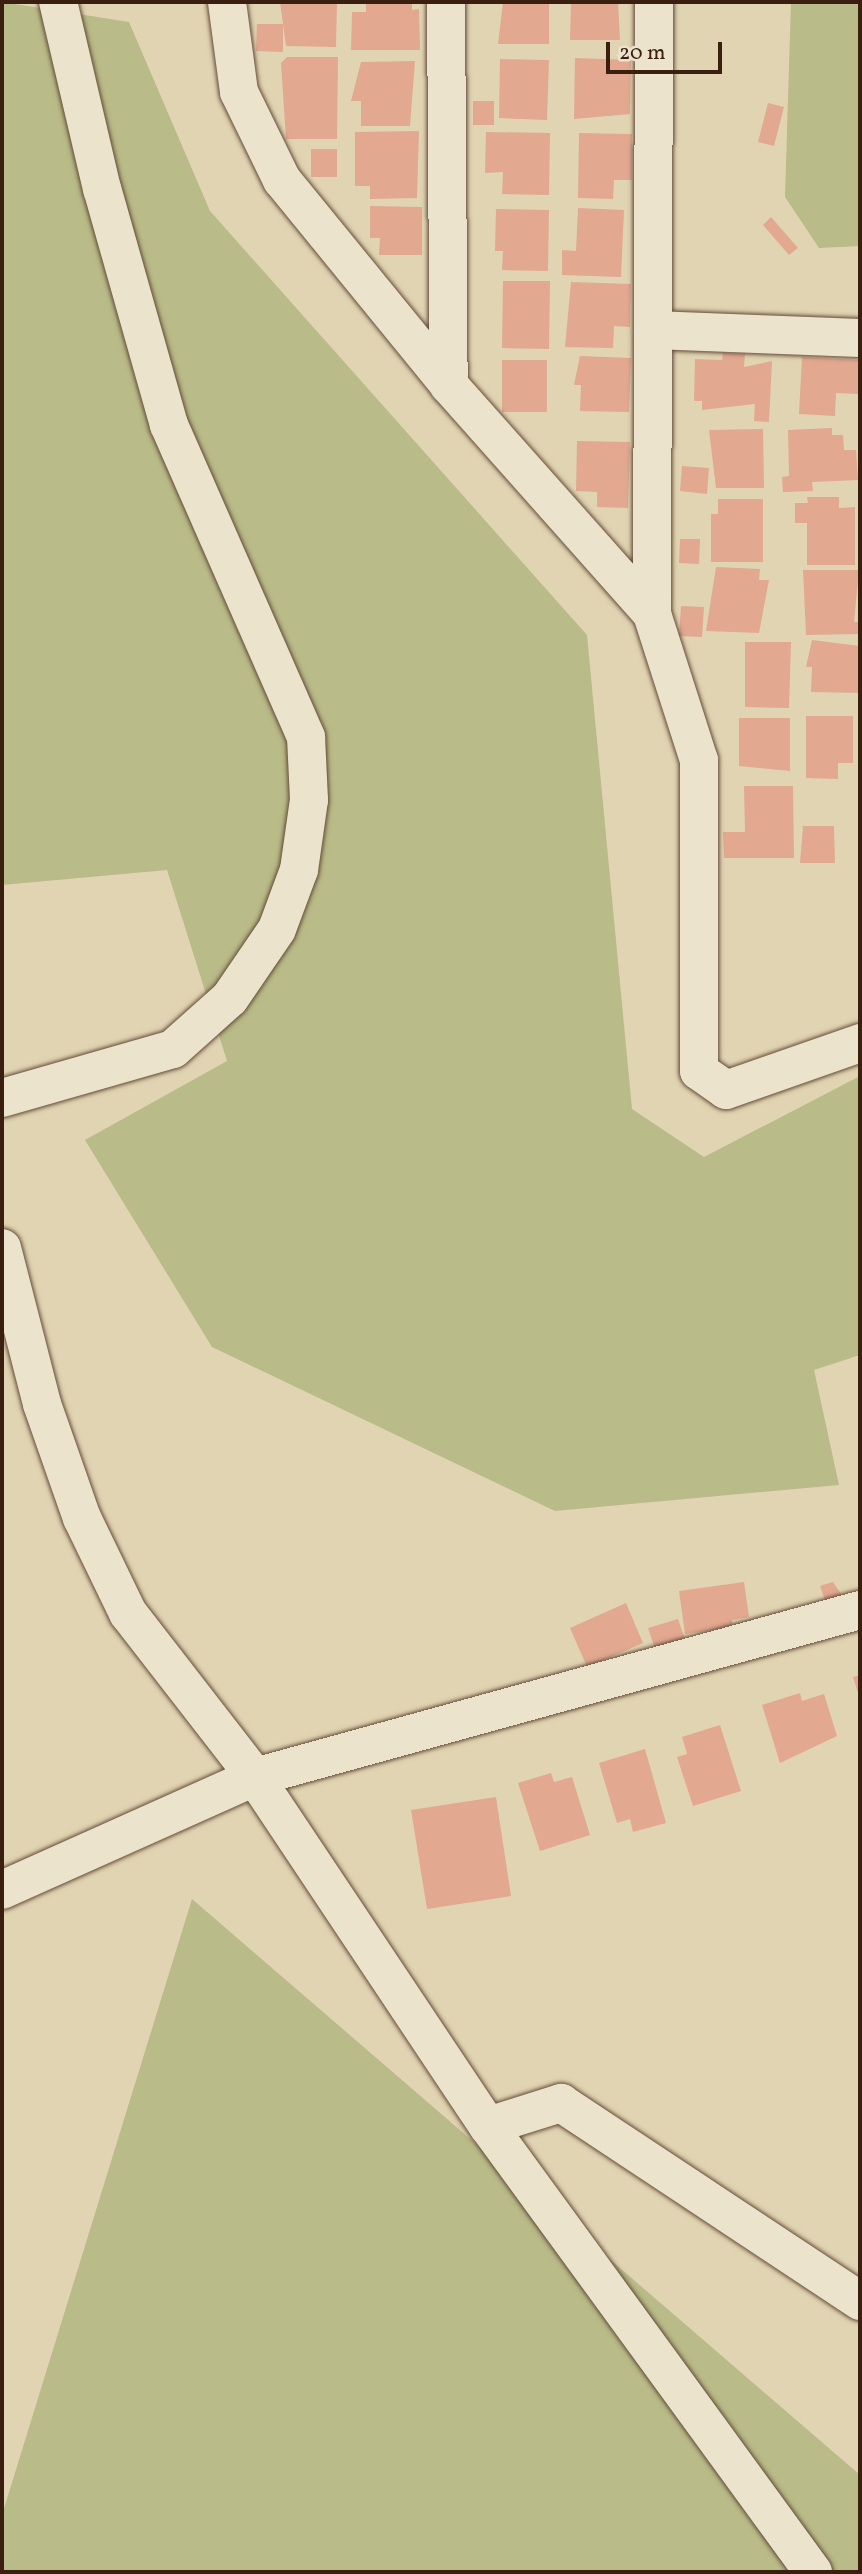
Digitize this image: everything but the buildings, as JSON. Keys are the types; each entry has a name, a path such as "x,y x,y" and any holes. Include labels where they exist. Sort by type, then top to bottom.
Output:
{"street":[{"path":"2,1098 173,1049 230,998 276,929 299,870 309,800 306,737 169,425 102,189 58,2"},
{"path":"227,2 239,92 282,180 449,385 652,614"},
{"path":"446,2 449,385"},
{"path":"654,2 652,614 699,760 699,1071 726,1090 860,1043"},
{"path":"653,330 860,338"},
{"path":"2,1248 42,1404 82,1518 128,1613 255,1777 488,2126 813,2572"},
{"path":"2,1890 255,1777 860,1610"},
{"path":"488,2126 561,2102 860,2301"}],"green space":[{"path":"2,2 129,22 210,211 587,635 632,1109 704,1157 860,1076 860,1355 814,1370 839,1485 555,1511 212,1347 85,1140 227,1061 167,870 2,885"},
{"path":"791,2 860,2 860,246 819,248 785,197"},
{"path":"192,1899 860,2475 860,2572 2,2572 2,2515"}]}
